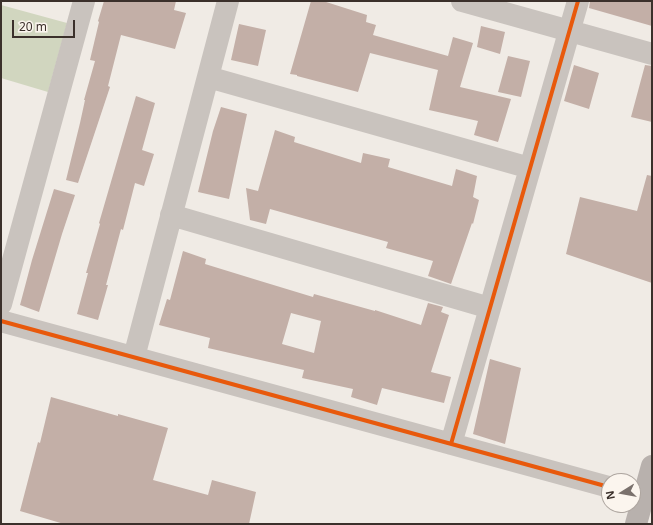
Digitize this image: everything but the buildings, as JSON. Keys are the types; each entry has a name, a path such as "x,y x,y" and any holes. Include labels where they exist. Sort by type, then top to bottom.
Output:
{"main road":[{"path":"636,524 652,466"}],"street":[{"path":"1,304 84,1"},
{"path":"134,357 228,1"},
{"path":"462,1 652,54"},
{"path":"451,444 578,1"},
{"path":"208,77 530,168"},
{"path":"171,215 490,308"},
{"path":"1,320 601,485"}],"green space":[{"path":"1,5 67,23 48,92 1,78"}],"cycle path":[{"path":"451,444 578,1"},
{"path":"1,321 601,485"}]}
